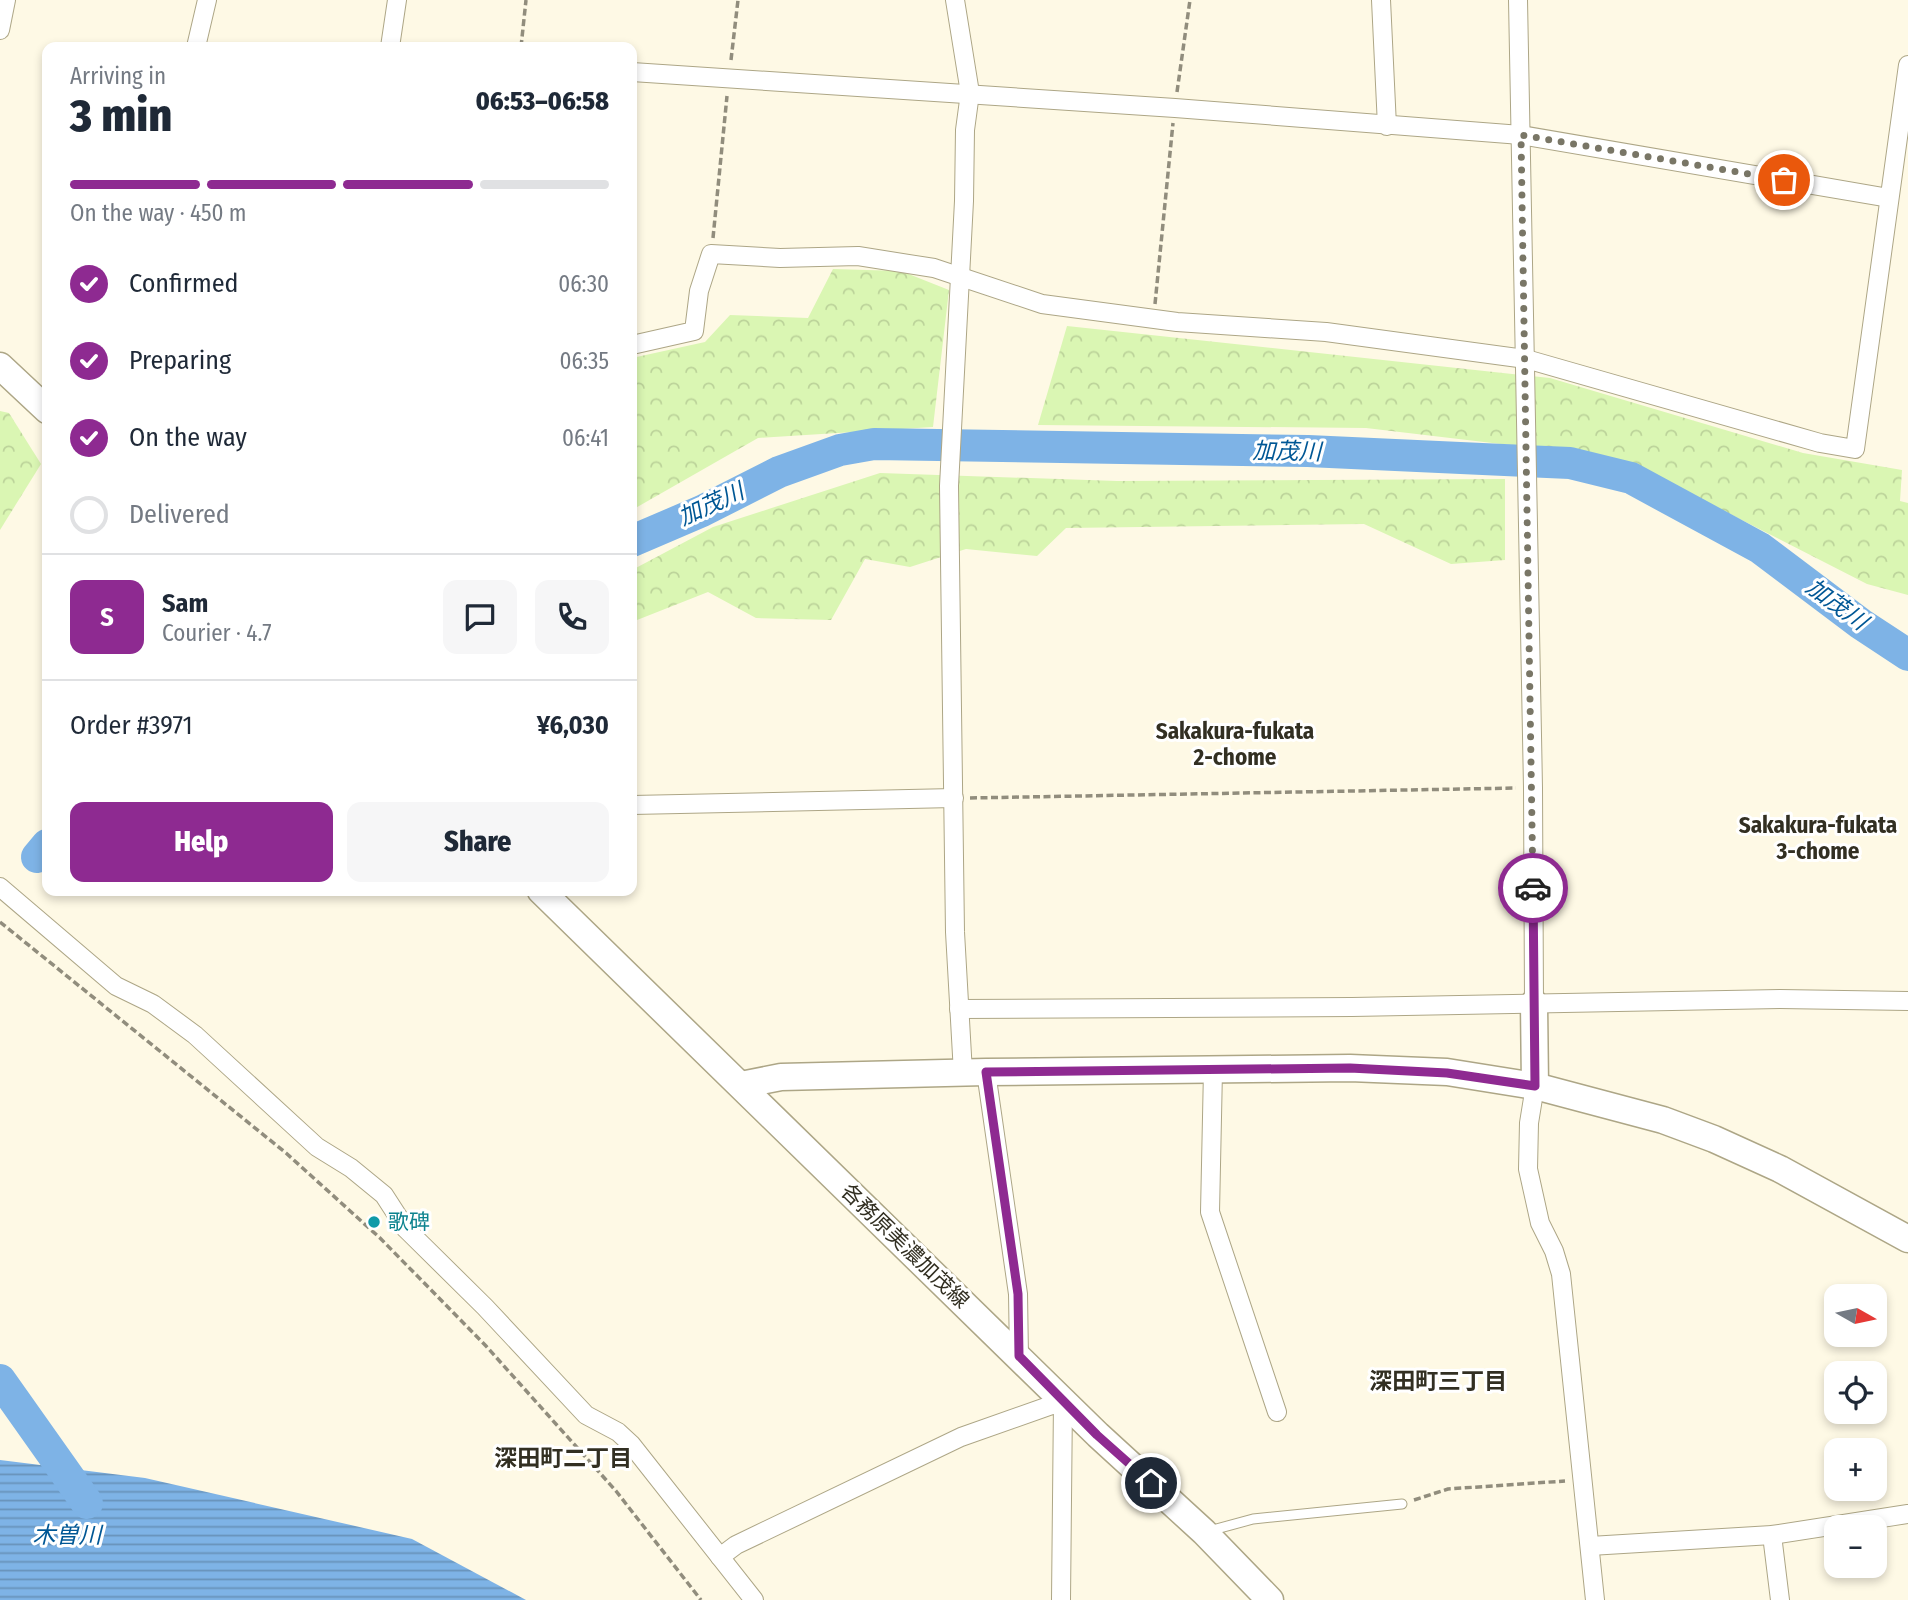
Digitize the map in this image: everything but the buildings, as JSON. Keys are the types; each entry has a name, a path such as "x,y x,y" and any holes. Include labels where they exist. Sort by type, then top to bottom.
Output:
{"street":[{"path":"0,30 6,0"},
{"path":"197,42 207,0"},
{"path":"391,42 397,0"},
{"path":"955,0 970,93 965,130 949,486 955,932 959,1009 1018,1294 1019,1356"},
{"path":"1381,0 1387,126"},
{"path":"1518,0 1533,788 1535,1086 1529,1124 1528,1169 1540,1223 1555,1251 1561,1274 1595,1600"},
{"path":"637,344 694,331 699,291 711,254 780,258 858,256 934,268 1042,303 1154,318 1326,332 1526,359 1820,443 1855,449 1908,65"},
{"path":"637,72 970,93 1521,135 1889,198"},
{"path":"0,366 42,405"},
{"path":"637,805 954,798"},
{"path":"0,887 116,986 153,1004 195,1035 317,1147 351,1168 384,1195 406,1229 485,1307 586,1415 618,1432 631,1444 754,1600"},
{"name":"各務原美濃加茂線","path":"546,896 1063,1401 1204,1532 1270,1600"},
{"path":"959,1009 1352,1007 1780,999 1908,1001"},
{"path":"741,1085 782,1077 974,1073 1350,1068 1447,1073 1535,1086 1663,1120 1714,1139 1780,1169 1908,1240"},
{"path":"1213,1070 1210,1212 1277,1412"},
{"path":"720,1557 736,1545 961,1437 1063,1401 1060,1600"},
{"path":"1590,1546 1772,1535 1908,1514"},
{"path":"1772,1535 1780,1600"}],"lane":[{"path":"1204,1532 1252,1519 1402,1504"}],"path":[{"path":"522,42 526,0"},
{"path":"711,254 738,0"},
{"path":"1154,318 1175,108 1190,0"},
{"path":"954,798 1533,788"},
{"path":"0,922 286,1153 380,1238 486,1346 616,1491 701,1600"},
{"path":"1402,1504 1448,1489 1583,1480"}],"green space":[{"path":"833,269 901,271 949,290 933,427 758,438 637,507 637,357 705,342 730,315 808,318"},
{"path":"1067,326 1550,378 1803,453 1902,470 1900,501 1908,503 1908,595 1867,584 1681,489 1595,458 1560,451 1366,428 1038,425"},
{"path":"0,411 9,413 41,464 0,530"},
{"path":"880,473 1117,481 1505,479 1505,560 1451,564 1364,524 1066,528 1037,556 966,549 910,567 865,559 831,620 756,618 708,592 637,620 637,567 713,527"}],"water":[{"name":"木曽川","path":"0,1460 145,1478 412,1539 526,1600 0,1600"}],"waterway":[{"name":"加茂川","path":"637,539 702,511 779,472 840,450 874,444 1308,451 1570,463 1631,478 1760,548 1861,624 1908,655"},
{"name":"加茂川","path":"37,857 42,851"},
{"name":"木曽川","path":"0,1380 87,1503"}],"way so far":[{"path":"1533,888 1521,135 1784,180"}],"place":[{"name":"歌碑","path":"374,1222"}],"district":[{"name":"Sakakura-fukata 2-chome","path":"1235,744"},
{"name":"Sakakura-fukata 3-chome","path":"1818,838"},
{"name":"深田町三丁目","path":"1438,1381"},
{"name":"深田町二丁目","path":"563,1458"}],"route":[{"path":"1151,1483 1097,1435 1019,1356 1018,1294 986,1072 1350,1068 1447,1073 1535,1086 1533,888"}]}
